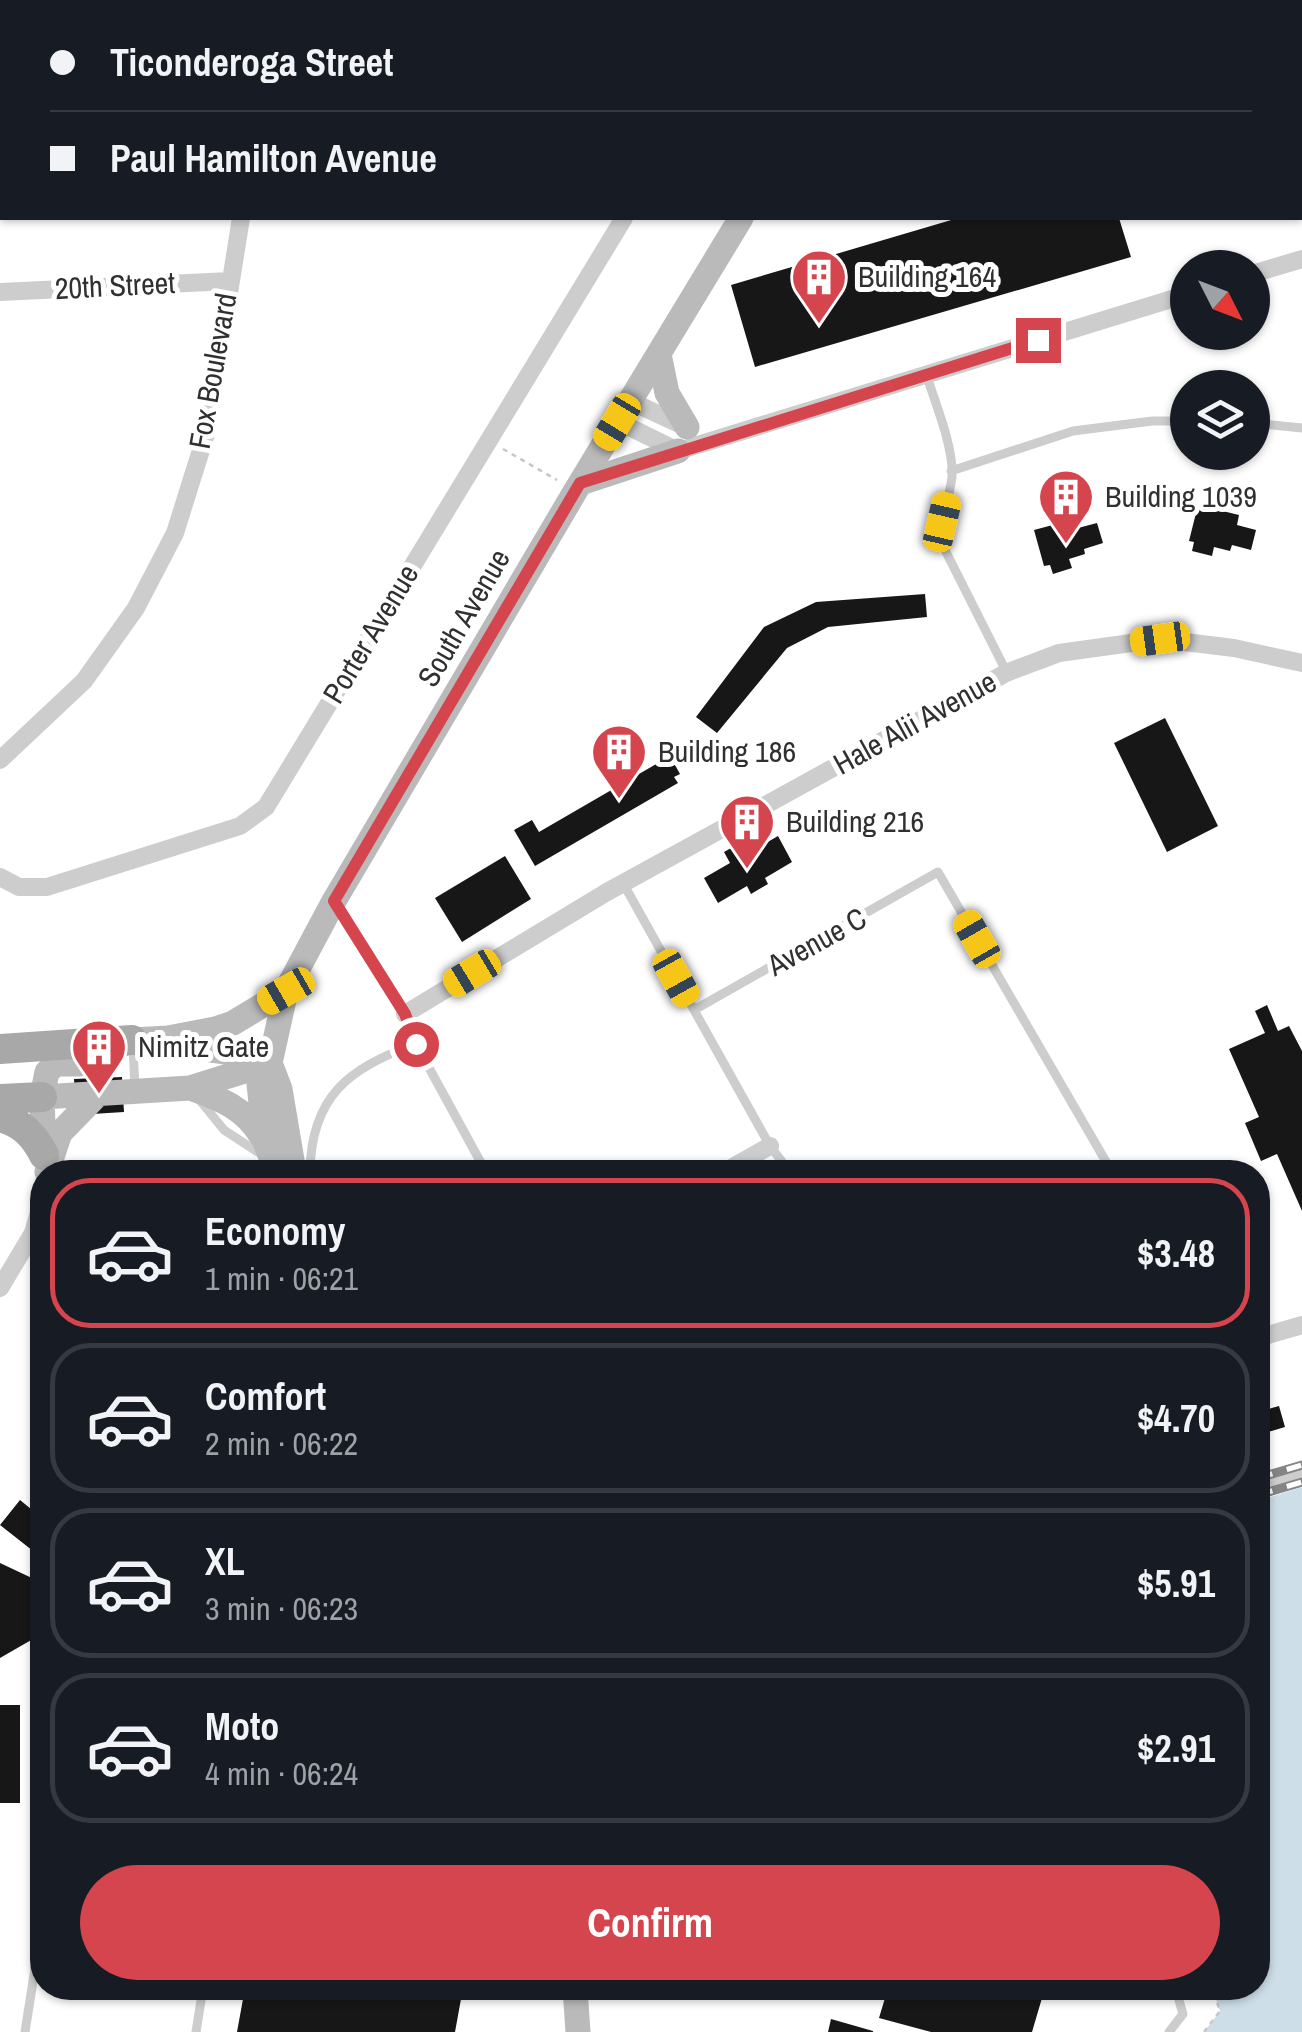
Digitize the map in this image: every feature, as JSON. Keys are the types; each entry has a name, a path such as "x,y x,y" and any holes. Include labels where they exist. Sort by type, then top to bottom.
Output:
{"main road":[{"path":"0,1049 132,1040"},
{"path":"0,1099 42,1097"},
{"path":"0,1116 16,1121 38,1143 43,1160"}],"street":[{"name":"Fox Boulevard","path":"0,760 84,681 136,608 174,533 208,431 240,220"},
{"name":"Porter Avenue","path":"0,876 19,887 47,888 230,830 258,815 272,799 623,220"},
{"name":"South Avenue","path":"271,1158 258,1084 270,1063 286,991 334,901 578,486 740,220"},
{"path":"1270,269 1302,259"},
{"name":"20th Street","path":"0,292 230,281"},
{"path":"578,486 682,439 714,439 1170,299"},
{"path":"659,354 682,439"},
{"path":"624,412 682,439"},
{"name":"Hale Alii Avenue","path":"405,1014 624,883 1006,672 1059,653 1160,639 1302,662"},
{"path":"45,1160 42,1097 47,1072 56,1064 79,1064 132,1040 168,1038 232,1023 286,991"},
{"path":"168,1038 190,1048 248,1053 270,1063 280,1088 292,1160"},
{"path":"42,1097 190,1088 270,1063"},
{"path":"190,1088 242,1111 250,1118 271,1158"},
{"path":"48,1160 60,1133 97,1094"},
{"path":"745,1160 770,1146"},
{"path":"0,1288 30,1238"},
{"path":"1270,1334 1302,1325"},
{"path":"576,2000 578,2032"}],"lane":[{"path":"926,374 952,471 942,542 1006,672"},
{"path":"952,471 1074,431 1170,421"},
{"path":"1270,425 1302,428"},
{"name":"Avenue C","path":"694,1010 938,872 1105,1160"},
{"path":"624,883 781,1160"},
{"path":"334,901 405,1014 416,1044 479,1160"},
{"path":"132,1040 135,1092"},
{"path":"310,1160 316,1124 336,1092 379,1056 416,1044"},
{"path":"1270,1482 1302,1473"},
{"path":"25,2032 30,2000"},
{"path":"196,2032 201,2000"},
{"path":"1169,2032 1183,2014 1179,2000"}],"path":[{"path":"488,441 578,486"},
{"path":"1204,2032 1220,2011 1217,2000"}],"shaded area":[{"path":"1302,1487 1302,2032 1204,2032 1220,2011 1216,2000 1270,2000 1270,1497"}],"building":[{"name":"Building 164","path":"951,220 1120,220 1131,257 755,367 731,285"},
{"path":"1198,505 1239,515 1237,525 1256,530 1251,550 1232,545 1230,551 1214,547 1212,556 1192,551 1194,542 1189,541"},
{"name":"Building 1039","path":"1075,519 1078,528 1097,523 1103,543 1069,559 1072,568 1053,574 1050,565 1044,566 1034,530"},
{"path":"925,594 927,617 828,627 787,648 717,733 696,717 764,627 816,602"},
{"path":"1165,718 1218,826 1167,852 1114,743"},
{"name":"Building 186","path":"670,756 680,774 674,777 678,783 535,866 514,830 532,820 539,832"},
{"name":"Building 216","path":"778,836 792,862 765,878 768,884 751,894 747,886 718,903 704,878 730,863 724,852 740,843 747,854"},
{"path":"505,856 531,899 462,942 435,898"},
{"path":"1267,1005 1278,1031 1289,1026 1302,1051 1302,1211 1277,1154 1261,1160 1245,1123 1259,1117 1229,1049 1265,1033 1255,1011"},
{"name":"Nimitz Gate","path":"122,1077 124,1112 76,1115 74,1079"},
{"path":"1279,1406 1285,1427 1270,1431 1270,1409"},
{"path":"20,1500 30,1508 30,1549 0,1525"},
{"path":"0,1563 30,1577 30,1641 0,1658"},
{"path":"0,1705 20,1705 20,1803 0,1803"},
{"path":"243,2000 461,2000 455,2032 237,2032"},
{"path":"884,2000 1041,2000 1032,2032 931,2032 879,2018"},
{"path":"831,2019 873,2031 873,2032 828,2032"}],"railway":[{"path":"1270,1474 1302,1465"},
{"path":"1270,1491 1302,1482"}],"place":[{"name":"Building 164","path":"819,326"},
{"name":"Building 1039","path":"1066,546"},
{"name":"Building 186","path":"619,801"},
{"name":"Building 216","path":"747,871"},
{"name":"Nimitz Gate","path":"99,1096"}],"route":[{"path":"416,1044 405,1014 334,901 580,483 1038,340"}]}
